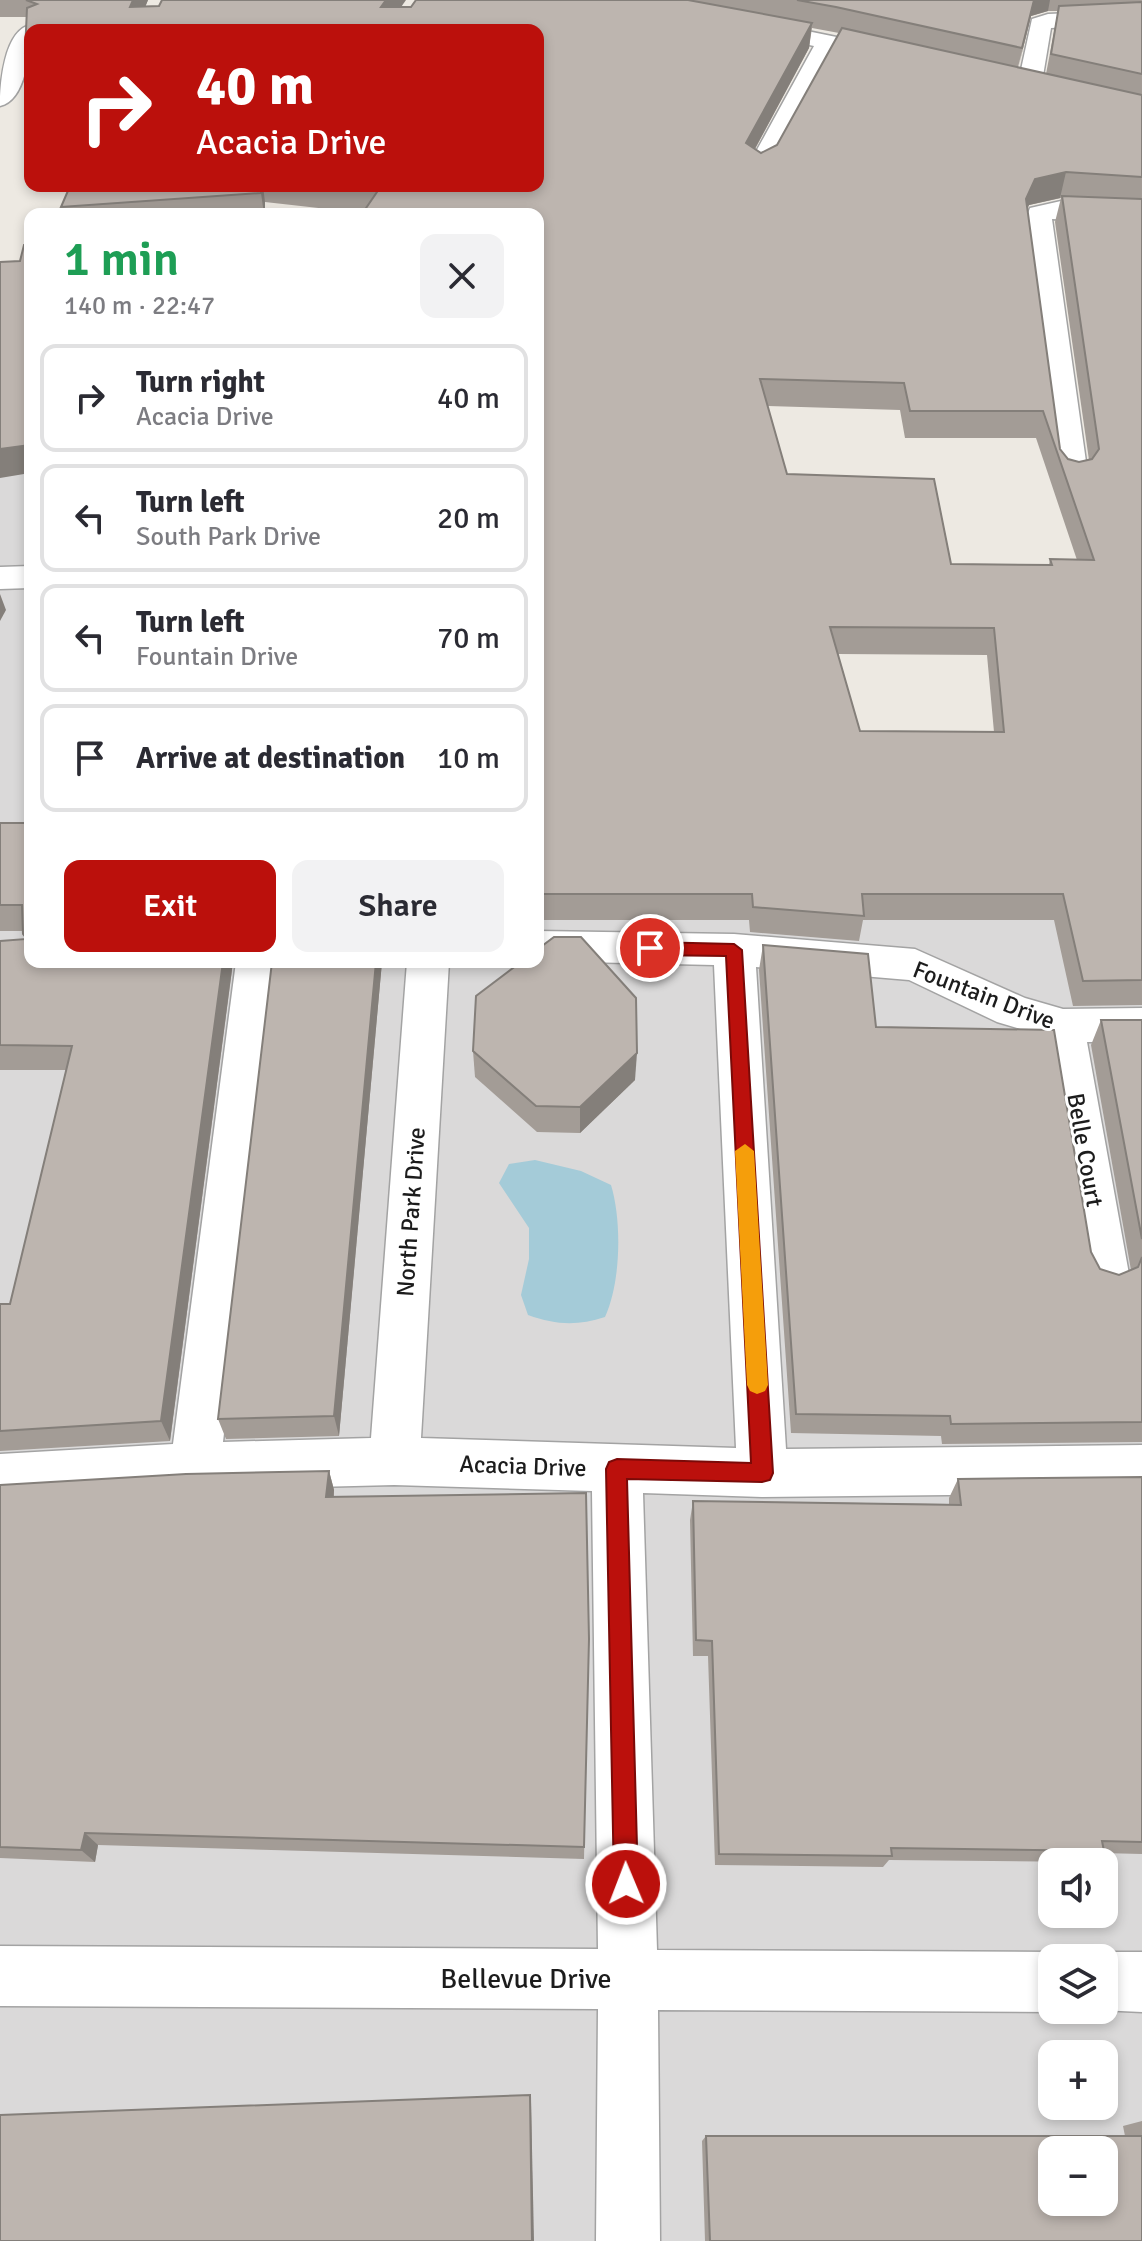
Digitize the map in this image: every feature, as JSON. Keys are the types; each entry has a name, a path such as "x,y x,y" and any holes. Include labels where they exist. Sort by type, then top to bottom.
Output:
{"street":[{"path":"1029,88 1040,24 1048,21 1142,17"},
{"path":"733,24 914,61"},
{"path":"760,168 824,49 832,42"},
{"path":"0,99 24,45"},
{"path":"1000,81 1058,95"},
{"path":"1072,476 1037,226 1040,214 1061,209 1142,215"},
{"path":"0,578 24,577"},
{"name":"Fountain Drive","path":"544,946 734,950 915,965 1012,1010 1063,1026 1142,1025"},
{"path":"734,950 762,1473"},
{"path":"195,1466 256,968"},
{"name":"North Park Drive","path":"394,1461 428,968"},
{"name":"Belle Court","path":"1063,1026 1106,1274"},
{"name":"Acacia Drive","path":"0,1478 195,1466 394,1461 762,1473 1142,1469"},
{"path":"617,1469 628,1980 628,2241"},
{"name":"Bellevue Drive","path":"0,1976 1038,1982"},
{"path":"1118,1982 1142,1982"}],"shaded area":[{"path":"24,315 24,968 544,968 544,835 1142,896 1142,2241 0,2241 0,317"}],"water":[{"path":"535,1160 581,1171 611,1185 617,1216 618,1251 614,1287 605,1317 566,1323 528,1315 521,1295 529,1259 529,1228 499,1183 509,1164"}],"building":[{"path":"26,0 133,0 130,7 159,6 162,0 386,0 381,7 411,7 416,0 688,0 812,23 746,143 761,153 777,145 842,28 1142,95 1142,177 1066,172 1035,179 1026,199 1060,449 1068,459 1079,462 1092,459 1099,449 1062,196 1142,199 1142,980 1083,981 1063,894 862,894 864,916 753,907 752,894 544,894 544,208 366,208 377,192 544,192 544,24 26,24 27,8 37,4","holes":["760,379 904,383 910,411 1043,411 1094,560 1050,559 1052,565 951,564 934,479 787,474","830,627 994,628 1004,732 860,731"]},
{"path":"797,0 1034,0 1022,48"},
{"path":"1142,2 1142,74 1051,54 1059,6"},
{"path":"67,192 261,192 261,193 61,207"},
{"path":"24,245 24,446 0,449 0,262 20,261"},
{"path":"0,823 24,823 24,935 22,905 0,905"},
{"path":"554,937 581,937 636,998 637,1053 580,1107 536,1106 473,1051 476,996 513,968 544,968 544,944"},
{"path":"24,939 24,968 222,968 161,1421 0,1431 0,1304 10,1304 72,1046 0,1045 0,941"},
{"path":"763,945 868,954 876,1027 1054,1030 1091,1252 1100,1269 1119,1275 1138,1267 1142,1257 1142,1422 951,1424 950,1416 796,1414"},
{"path":"271,968 375,968 334,1416 218,1419"},
{"path":"1101,1020 1142,1020 1142,1239"},
{"path":"329,1471 326,1497 586,1493 589,1639 584,1847 85,1833 81,1850 0,1847 0,1485 186,1474"},
{"path":"1142,1477 1142,1842 1102,1841 1103,1848 1038,1850 891,1848 892,1856 719,1854 712,1641 696,1640 693,1501 961,1505 958,1479"},
{"path":"530,2095 532,2241 0,2241 0,2115"},
{"path":"706,2136 1038,2136 1038,2216 1118,2216 1118,2136 1142,2136 1142,2241 710,2241"}],"slow traffic":[{"path":"745,1151 757,1385"}],"route":[{"path":"626,1884 617,1469 762,1473 734,950 650,948"}]}
